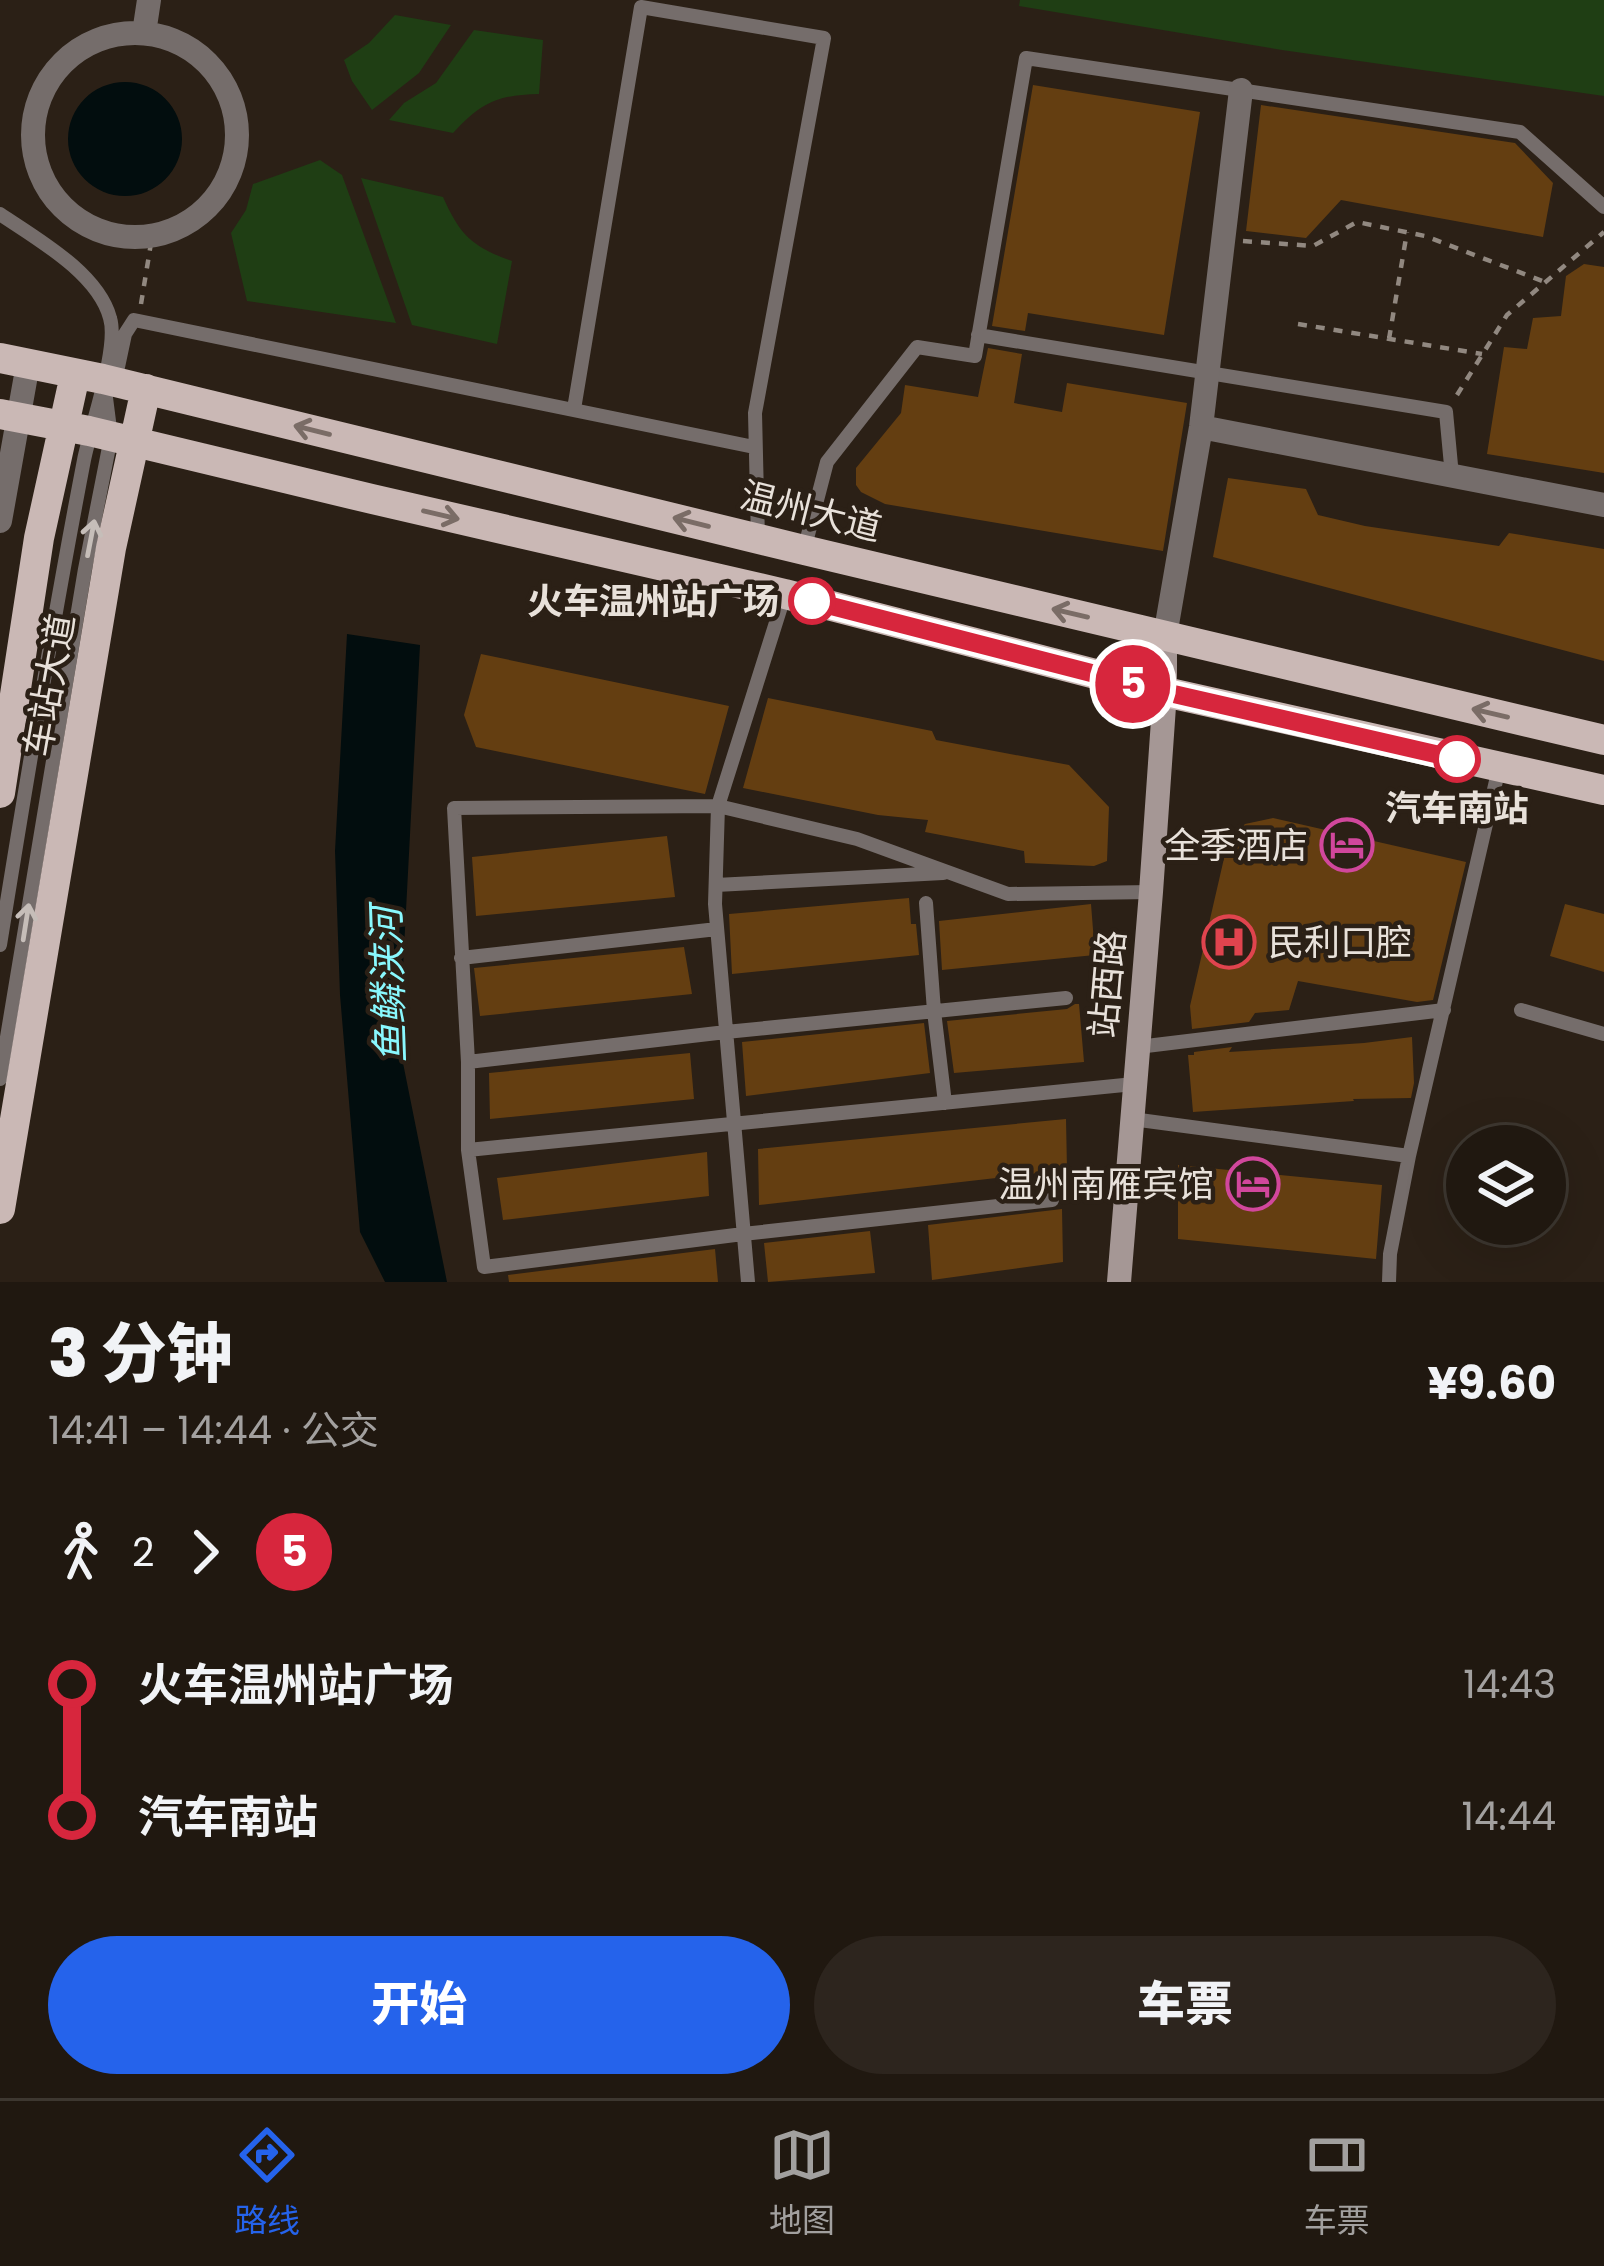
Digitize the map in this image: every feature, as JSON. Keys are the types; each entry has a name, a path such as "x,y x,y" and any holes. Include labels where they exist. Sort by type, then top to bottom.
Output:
{"main road":[{"name":"温州大道","path":"14,361 1604,740"},
{"name":"车站大道","path":"0,1209 111,548 98,379"},
{"name":"车站大道","path":"0,794 39,538 100,434 146,389"},
{"path":"9,416 785,594 1165,692 1604,790"}],"street":[{"path":"144,33 149,0"},
{"path":"117,33 144,33 195,51 223,80 237,118 236,158 220,195 190,223 152,237 112,236 76,220 47,190 32,152 34,112 50,75 80,47 117,33"},
{"path":"1165,635 1201,427 1241,90"},
{"path":"0,521 14,361"},
{"path":"1201,427 1604,505"},
{"name":"站西路","path":"1119,1282 1151,892 1165,635"}],"lane":[{"path":"574,409 641,7 824,38 755,413 758,538"},
{"path":"804,550 827,462 917,346 975,356 1026,58 1520,132 1604,207"},
{"path":"0,214 98,288 113,337 98,379 100,434 85,569 0,1079"},
{"path":"98,379 134,320 754,447"},
{"path":"978,335 1446,412 1452,476"},
{"path":"0,945 47,650 100,434"},
{"path":"748,1282 717,929 718,806 785,594"},
{"path":"1389,1282 1409,1156 1498,768"},
{"path":"1052,1199 484,1267 468,1150 468,1061 454,808 718,806 857,839 1008,894 1151,892"},
{"path":"716,885 948,872"},
{"path":"926,903 945,1103"},
{"path":"460,958 717,929"},
{"path":"468,1061 1066,998"},
{"path":"1138,1047 1444,1010"},
{"path":"1520,1010 1604,1034"},
{"path":"468,1150 1135,1084"},
{"path":"1132,1119 1409,1156"}],"path":[{"path":"1223,240 1313,246 1357,223 1425,236 1545,282"},
{"path":"1389,339 1407,232"},
{"path":"1446,412 1507,315 1604,232"},
{"path":"134,320 143,301 152,237"},
{"path":"1298,323 1482,354"}],"green space":[{"path":"1020,0 1604,0 1604,96 1282,50 1019,6"},
{"path":"395,15 451,25 419,73 372,110 344,60 369,43"},
{"path":"474,30 543,40 539,94 491,102 453,133 389,120 404,103 436,83"},
{"path":"320,160 342,175 396,323 247,301 231,233 246,210 253,184"},
{"path":"361,178 443,197 469,238 512,261 497,344 412,325"}],"water":[{"path":"125,82 147,86 165,99 178,117 182,139 178,161 165,179 147,192 125,196 103,192 85,179 72,161 68,139 72,117 85,99 103,86"},
{"name":"鱼鳞浃河","path":"347,634 420,645 399,1043 447,1282 385,1282 360,1232 340,995 335,851"}],"building":[{"path":"1033,85 1200,112 1164,335 1028,313 1025,331 992,326"},
{"path":"1261,105 1515,143 1553,183 1543,237 1341,200 1306,238 1246,231"},
{"path":"1584,264 1604,267 1604,473 1487,454 1504,347 1527,349 1533,318 1561,316 1566,276"},
{"path":"988,348 1022,354 1014,403 1062,412 1067,383 1187,403 1163,551 885,504 861,492 856,468 901,413 905,385 978,397"},
{"path":"1228,478 1306,489 1318,515 1365,526 1499,546 1509,533 1604,549 1604,661 1213,557"},
{"path":"481,654 729,706 705,794 476,747 464,715"},
{"path":"768,698 932,731 936,740 1069,765 1109,807 1107,861 1094,866 1025,863 1024,851 925,832 928,820 743,788"},
{"path":"1273,818 1466,862 1433,1000 1417,1002 1298,981 1289,1010 1255,1013 1249,1022 1192,1029 1190,1006 1228,841 1245,824"},
{"path":"667,836 675,897 476,916 472,857"},
{"path":"909,898 919,955 732,974 729,914"},
{"path":"1091,904 1095,955 942,970 939,921"},
{"path":"1565,904 1604,914 1604,972 1550,956"},
{"path":"684,947 692,994 480,1016 474,968"},
{"path":"1079,1004 1084,1062 954,1073 947,1021 1067,1009"},
{"path":"924,1023 930,1073 746,1096 742,1042"},
{"path":"1412,1037 1411,1098 1193,1112 1188,1055 1194,1052"},
{"path":"690,1053 694,1099 490,1119 489,1073"},
{"path":"1066,1119 1067,1170 759,1205 758,1149"},
{"path":"707,1152 709,1196 503,1220 497,1178"},
{"path":"1178,1165 1382,1185 1376,1259 1178,1239"},
{"path":"1062,1209 1063,1262 932,1280 928,1225"},
{"path":"870,1231 875,1273 768,1282 764,1243"},
{"path":"715,1249 718,1282 509,1282 508,1275"}],"bus line":[{"name":"5","path":"812,601 1165,692 1457,759"}],"place":[{"name":"火车温州站广场","path":"812,601"},
{"name":"汽车南站","path":"1457,759"},
{"name":"全季酒店","path":"1347,845"},
{"name":"民利口腔","path":"1229,942"},
{"name":"温州南雁宾馆","path":"1253,1184"}]}
